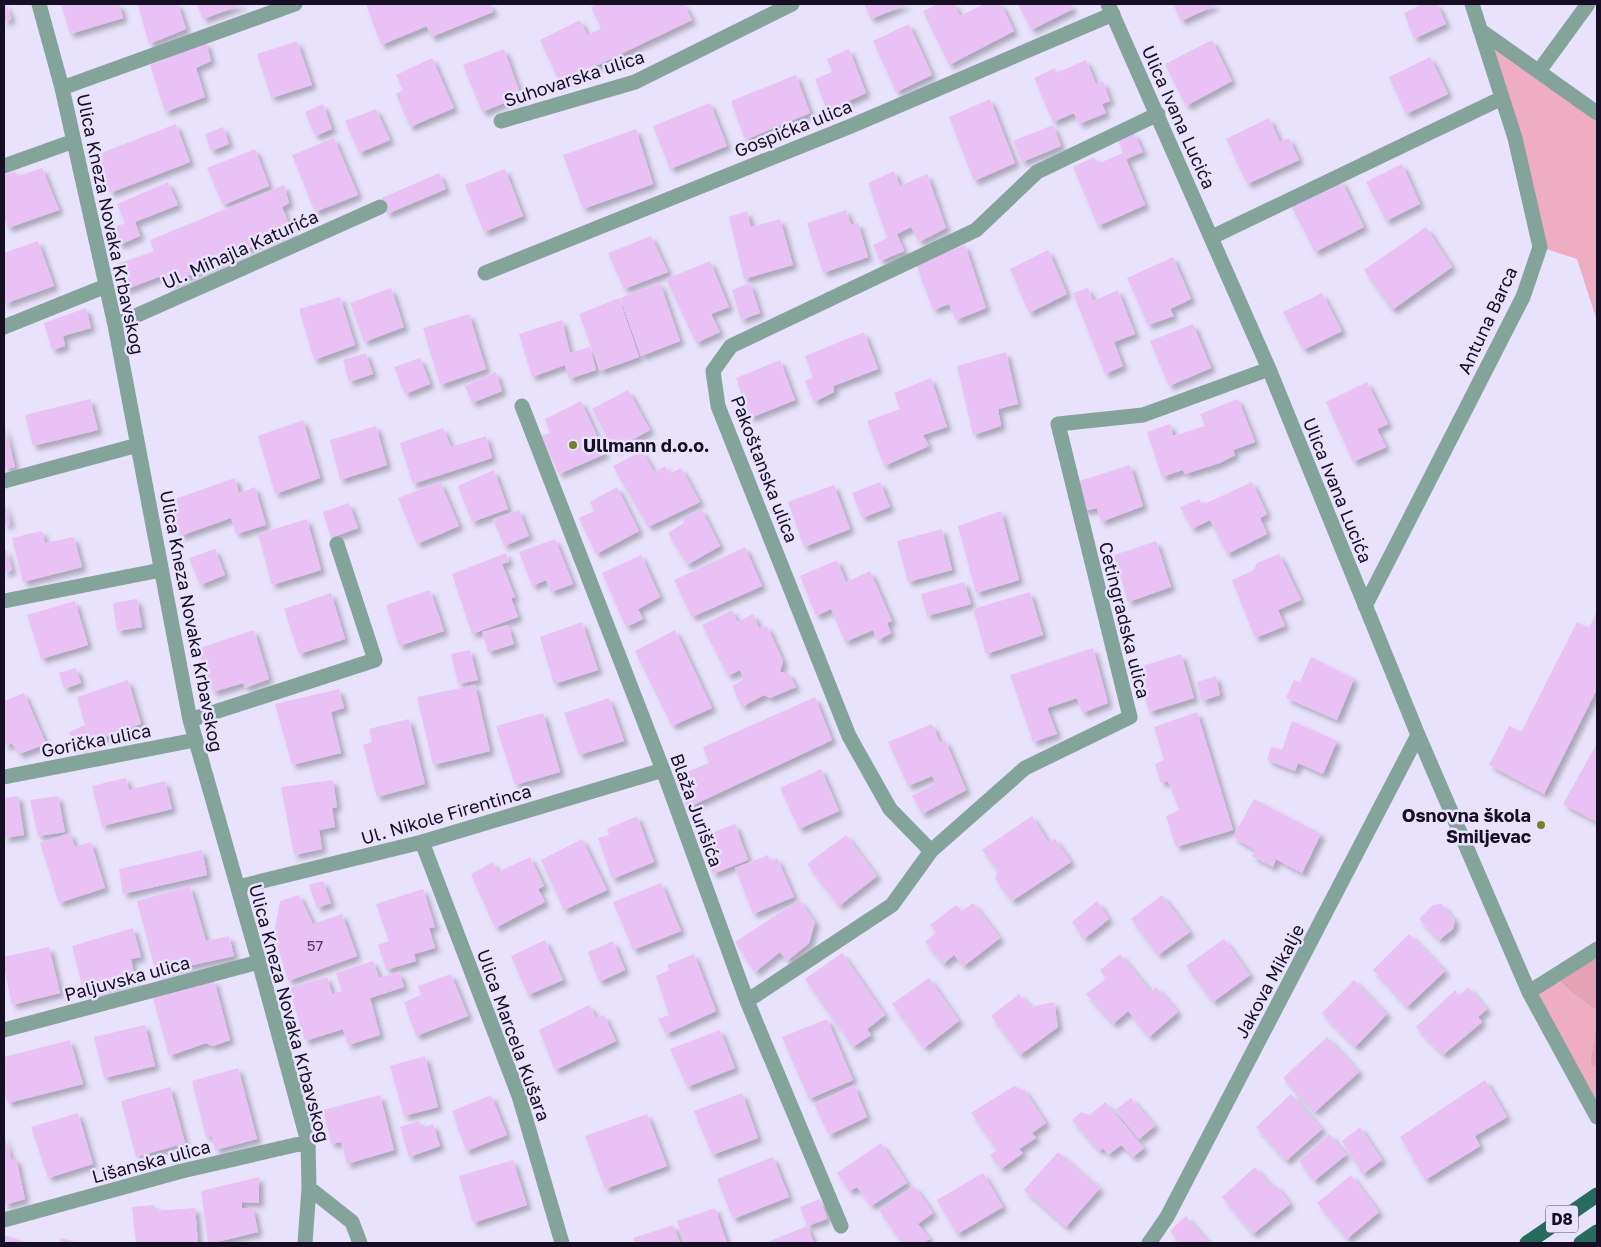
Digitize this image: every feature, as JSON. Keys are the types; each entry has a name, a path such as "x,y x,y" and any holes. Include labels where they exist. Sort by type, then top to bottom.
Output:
{"main road":[{"name":"D8","path":"1527,1243 1597,1196"},
{"name":"D8","path":"1581,1243 1597,1232"}],"street":[{"name":"Ulica Kneza Novaka Krbavskog","path":"38,4 62,88 115,325 190,720 308,1142 309,1188 305,1243"},
{"path":"62,88 295,4"},
{"name":"Suhovarska ulica","path":"501,121 635,82 792,4"},
{"name":"Antuna Barca","path":"1365,606 1523,297 1540,247 1515,138 1472,4"},
{"path":"1539,71 1588,4"},
{"name":"Ulica Ivana Lucića","path":"1111,9 1270,369 1418,735 1529,992 1597,1117"},
{"name":"Gospićka ulica","path":"485,272 860,122 1111,9"},
{"path":"1480,30 1597,112"},
{"path":"1212,237 1502,98"},
{"name":"Pakoštanska ulica","path":"931,851 890,809 849,736 718,406 713,371 730,346 976,230 1037,172 1158,114"},
{"path":"4,166 74,141"},
{"name":"Ul. Mihajla Katurića","path":"115,325 380,207"},
{"path":"4,327 106,286"},
{"name":"Cetingradska ulica","path":"747,1001 892,905 931,851 1025,768 1130,717 1058,424 1143,415 1270,369"},
{"name":"Blaža Jurišića","path":"522,406 663,770 747,1001 841,1226"},
{"path":"4,481 138,445"},
{"path":"190,720 375,660 337,544"},
{"path":"4,601 73,589 161,570"},
{"name":"Jakova Mikalje","path":"1149,1243 1167,1217 1418,735"},
{"name":"Gorička ulica","path":"4,777 195,740"},
{"name":"Ul. Nikole Firentinca","path":"238,887 422,842 663,770"},
{"name":"Ulica Marcela Kušara","path":"422,842 519,1096 562,1243"},
{"path":"1529,992 1597,949"},
{"name":"Paljuvska ulica","path":"4,1030 259,962"},
{"name":"Lišanska ulica","path":"4,1220 182,1171 308,1142"},
{"path":"309,1188 352,1222 360,1243"}],"shaded area":[{"path":"1480,30 1597,113 1597,321 1577,259 1540,247"},
{"path":"1597,949 1597,1011 1573,994 1555,976"},
{"path":"1555,976 1573,994 1597,1011 1590,1064 1597,1068 1597,1101 1583,1091 1529,992"},
{"path":"1597,1021 1597,1068 1590,1064"}],"building":[{"path":"4,4 6,4 11,19 4,22"},
{"path":"61,4 119,4 123,18 70,34"},
{"path":"178,4 186,29 149,44 138,5"},
{"path":"197,4 244,4 203,19"},
{"path":"366,4 490,4 493,12 431,37 427,26 381,45"},
{"path":"597,4 684,4 692,20 560,83 540,40 580,20 587,35 601,29 591,7"},
{"path":"864,4 908,4 871,19"},
{"path":"938,4 954,4 960,16 984,4 1001,4 1014,31 949,65 923,11"},
{"path":"1018,4 1070,4 1073,9 1031,30"},
{"path":"1173,4 1218,4 1181,21"},
{"path":"1422,4 1437,4 1446,24 1414,39 1404,13"},
{"path":"909,24 932,75 896,92 873,41"},
{"path":"1212,40 1232,81 1186,106 1165,64"},
{"path":"297,41 312,85 271,98 257,54"},
{"path":"206,42 211,61 196,68 205,97 165,112 150,65"},
{"path":"504,49 521,96 482,112 463,65"},
{"path":"849,49 866,93 827,111 815,79 832,72 827,59"},
{"path":"1430,57 1448,94 1406,114 1389,77"},
{"path":"432,58 454,108 410,127 396,94 403,90 396,75"},
{"path":"1086,60 1096,84 1103,81 1110,101 1102,104 1106,113 1079,124 1074,113 1053,122 1034,78 1055,68 1056,73"},
{"path":"796,75 810,113 745,140 731,101"},
{"path":"990,99 1015,163 974,181 949,117"},
{"path":"710,103 727,146 670,169 653,126"},
{"path":"323,104 332,129 315,136 305,112"},
{"path":"376,109 390,140 359,153 345,121"},
{"path":"1269,118 1280,142 1289,138 1299,160 1247,184 1226,139"},
{"path":"176,124 190,162 110,193 96,155"},
{"path":"1053,125 1061,146 1022,162 1013,141"},
{"path":"223,127 229,144 211,151 205,134"},
{"path":"636,129 653,184 583,209 563,155"},
{"path":"1134,133 1143,152 1126,159 1145,205 1098,226 1073,167 1094,157 1097,164 1123,153 1118,140"},
{"path":"334,138 358,195 315,212 292,155"},
{"path":"255,149 269,186 223,205 207,168"},
{"path":"1402,164 1420,204 1386,221 1366,182"},
{"path":"42,168 59,210 8,228 4,218 4,175 15,171 18,176"},
{"path":"505,169 523,216 484,232 465,185"},
{"path":"894,171 900,186 927,174 946,228 919,242 911,227 897,234 904,251 880,261 873,245 887,238 868,183"},
{"path":"439,173 446,189 387,214 382,198"},
{"path":"1341,180 1364,227 1315,252 1291,206"},
{"path":"168,182 178,205 135,222 140,236 119,245 113,228 125,223 117,204"},
{"path":"284,185 289,203 282,207 291,229 168,285 163,275 125,290 117,264 154,251 150,240"},
{"path":"846,210 851,225 858,223 868,257 823,273 807,223"},
{"path":"747,211 751,227 780,219 793,265 744,279 729,217"},
{"path":"1426,227 1452,267 1392,310 1364,270"},
{"path":"651,236 668,272 624,289 608,253"},
{"path":"38,241 54,286 4,304 4,253"},
{"path":"965,245 986,308 956,320 949,304 933,310 916,264"},
{"path":"1048,250 1067,294 1029,313 1010,269"},
{"path":"1173,257 1191,299 1170,309 1174,316 1148,325 1127,278"},
{"path":"710,261 729,307 711,314 720,332 696,343 666,279"},
{"path":"660,283 680,341 641,356 620,298"},
{"path":"750,283 760,313 741,320 732,290"},
{"path":"391,288 404,327 364,342 350,303"},
{"path":"1088,288 1093,301 1118,290 1135,334 1114,342 1123,366 1105,374 1073,293"},
{"path":"1322,293 1342,331 1303,350 1283,312"},
{"path":"340,297 355,345 314,360 299,309"},
{"path":"619,298 639,357 600,371 579,314"},
{"path":"86,308 91,328 63,336 65,346 52,350 44,323"},
{"path":"469,314 486,369 440,385 423,328"},
{"path":"562,320 570,353 590,347 596,370 569,379 565,365 532,377 519,334"},
{"path":"1193,324 1211,368 1169,386 1150,341"},
{"path":"864,332 878,369 833,386 834,392 814,402 805,381 813,377 805,356"},
{"path":"1006,352 1018,404 998,409 1001,426 973,435 957,366"},
{"path":"366,353 373,374 349,382 343,360"},
{"path":"420,358 430,384 405,394 394,367"},
{"path":"780,360 795,400 750,418 736,378"},
{"path":"496,372 502,391 472,403 465,386"},
{"path":"931,378 947,427 923,435 929,446 884,466 867,421 900,409 894,393"},
{"path":"1367,382 1388,424 1377,429 1386,447 1353,462 1326,402"},
{"path":"628,390 650,430 614,450 592,409"},
{"path":"90,399 98,430 33,446 25,415"},
{"path":"1238,399 1255,442 1233,450 1235,455 1220,463 1185,474 1183,470 1162,477 1147,432 1170,424 1173,436 1205,426 1200,414"},
{"name":"Ullmann d.o.o.","path":"581,401 605,454 559,474 541,436 550,433 545,419"},
{"path":"303,420 320,478 275,494 258,436"},
{"path":"4,424 15,467 4,469"},
{"path":"376,426 387,465 340,480 330,440"},
{"path":"443,428 451,447 486,436 492,458 413,484 400,443"},
{"path":"642,451 654,472 665,466 669,474 681,468 700,502 648,527 613,466"},
{"path":"1130,465 1143,506 1101,522 1097,508 1083,511 1076,482"},
{"path":"494,470 508,509 472,522 458,486"},
{"path":"235,478 239,493 255,487 266,525 236,534 231,518 180,536 169,501"},
{"path":"440,482 459,526 417,544 398,498"},
{"path":"880,482 890,507 862,518 852,493"},
{"path":"1252,482 1267,514 1260,518 1267,534 1227,554 1210,520 1192,529 1180,507 1199,499 1202,505"},
{"path":"834,485 850,529 804,547 788,502"},
{"path":"617,487 639,531 596,554 579,518 594,511 590,502"},
{"path":"4,500 10,524 4,525"},
{"path":"349,503 358,528 331,538 323,512"},
{"path":"701,509 720,546 687,565 668,533 684,523 682,519"},
{"path":"519,510 529,536 504,546 493,519"},
{"path":"1001,511 1019,580 976,593 958,526"},
{"path":"307,519 321,570 272,585 258,534"},
{"path":"942,529 952,570 908,582 897,541"},
{"path":"42,531 45,543 74,537 82,567 23,582 12,538"},
{"path":"555,539 573,584 551,592 546,580 532,586 519,552"},
{"path":"1156,541 1171,587 1128,602 1114,555"},
{"path":"745,547 762,586 692,617 674,580"},
{"path":"215,549 225,575 200,585 189,558"},
{"path":"4,550 6,550 12,570 4,573"},
{"path":"506,553 509,562 502,564 515,597 511,598 518,617 472,634 452,574"},
{"path":"1279,554 1301,600 1278,610 1285,626 1255,638 1232,580 1254,570 1257,563"},
{"path":"641,555 660,597 638,609 643,619 626,627 602,573"},
{"path":"837,560 846,582 870,571 892,621 887,623 891,633 877,641 873,630 845,642 831,609 816,616 800,576"},
{"path":"964,582 971,604 927,616 921,594"},
{"path":"430,590 444,631 399,646 386,605"},
{"path":"1030,592 1043,635 986,654 973,609"},
{"path":"331,593 345,639 299,654 284,609"},
{"path":"137,599 142,627 117,631 113,603"},
{"path":"75,601 88,645 41,659 27,615"},
{"path":"732,610 737,622 753,614 759,628 767,626 783,661 780,672 789,674 796,687 770,698 764,695 742,707 732,686 744,679 740,670 728,676 702,625"},
{"path":"1597,611 1597,689 1544,794 1489,765 1509,726 1521,732 1577,622 1589,628"},
{"path":"582,622 598,670 554,684 540,637"},
{"path":"508,625 514,644 488,652 482,632"},
{"path":"254,630 269,679 245,688 243,683 213,692 197,649"},
{"path":"675,630 712,708 672,726 635,651"},
{"path":"1093,648 1108,703 1082,713 1077,698 1047,708 1057,734 1033,742 1010,675"},
{"path":"470,650 478,680 458,684 451,654"},
{"path":"1181,654 1194,698 1149,712 1136,668"},
{"path":"1311,657 1354,679 1337,720 1286,698 1294,680 1300,682"},
{"path":"76,668 81,683 64,689 59,673"},
{"path":"1216,676 1220,695 1202,701 1197,682"},
{"path":"128,680 141,724 77,747 69,732 85,725 77,697"},
{"path":"475,685 490,751 433,765 417,697"},
{"path":"339,689 344,708 331,712 341,753 292,765 275,704"},
{"path":"24,693 46,744 19,754 12,743 4,746 4,701"},
{"path":"815,697 832,740 687,808 674,777 709,763 703,747"},
{"path":"609,698 624,741 579,755 564,713"},
{"path":"1197,712 1233,830 1176,847 1166,816 1179,810 1168,781 1161,783 1155,764 1164,760 1154,727"},
{"path":"543,713 560,772 515,785 496,726"},
{"path":"409,719 425,784 377,797 363,745 372,742 369,729"},
{"path":"1292,721 1337,741 1323,774 1298,763 1295,771 1267,760 1271,747 1282,750"},
{"path":"932,724 940,743 945,740 966,790 922,814 912,796 936,783 932,776 908,786 888,742"},
{"path":"1597,743 1597,822 1563,804"},
{"path":"821,769 839,811 799,829 780,788"},
{"path":"126,778 129,790 165,781 172,809 102,826 92,786"},
{"path":"333,780 337,807 332,808 335,827 319,830 322,849 294,855 281,787"},
{"path":"18,796 24,835 4,838 4,798"},
{"path":"58,796 65,832 38,836 30,800"},
{"path":"1254,799 1321,834 1302,873 1276,859 1273,867 1252,856 1255,850 1233,837"},
{"path":"637,816 654,862 612,879 598,838 609,835 607,829"},
{"path":"1032,816 1048,842 1055,839 1071,862 1012,901 995,879 998,871 982,850"},
{"path":"735,824 748,860 713,874 699,838"},
{"path":"70,833 75,847 91,842 105,888 59,903 40,843"},
{"path":"846,835 877,876 839,906 807,864"},
{"path":"582,839 607,890 564,910 541,860"},
{"path":"202,850 207,875 123,894 119,869"},
{"path":"768,855 771,862 777,858 794,897 753,914 735,868"},
{"path":"530,857 544,886 538,889 545,902 495,928 471,874 493,862 498,872"},
{"path":"323,881 331,903 317,908 309,885"},
{"path":"661,883 681,931 633,950 613,902"},
{"path":"190,886 206,941 229,936 234,956 156,973 137,901"},
{"path":"423,889 435,927 429,928 435,948 414,954 416,961 386,970 378,945 389,941 376,904"},
{"path":"299,895 313,924 342,914 357,956 288,981 274,934 280,901"},
{"path":"1162,895 1190,932 1158,955 1131,919"},
{"path":"799,900 815,922 809,943 787,961 780,952 755,972 735,942"},
{"path":"1097,901 1109,919 1084,939 1072,922"},
{"path":"973,903 1000,938 964,966 954,955 943,964 925,942 936,933 930,925 956,905 962,911"},
{"path":"1441,904 1455,920 1453,929 1439,940 1419,919 1433,905"},
{"path":"133,928 141,957 131,959 135,980 84,993 72,946"},
{"path":"1409,934 1445,971 1407,1007 1373,970"},
{"path":"1224,939 1250,975 1213,1002 1186,966"},
{"path":"545,940 563,980 528,995 511,956"},
{"path":"613,941 625,970 599,982 588,952"},
{"path":"49,947 60,993 12,1005 4,957"},
{"path":"842,953 885,1015 867,1029 871,1035 853,1047 805,979"},
{"path":"694,954 716,1011 666,1034 658,1019 669,1015 656,976 669,970 667,965"},
{"path":"1120,954 1151,992 1156,987 1178,1012 1149,1037 1128,1011 1113,1024 1086,994 1106,979 1100,970"},
{"path":"373,961 379,978 399,972 404,987 370,998 380,1035 348,1045 343,1029 305,1041 289,988 327,977 332,994 342,991 336,973"},
{"path":"451,974 468,1016 416,1036 404,1002 421,995 418,986"},
{"path":"929,978 959,1021 924,1048 892,1004"},
{"path":"214,980 230,1040 213,1046 206,1043 169,1056 153,998"},
{"path":"1354,980 1387,1014 1355,1047 1322,1013"},
{"path":"1468,987 1487,1009 1478,1017 1482,1022 1443,1055 1416,1027 1455,990 1459,996"},
{"path":"1019,994 1031,1007 1054,1002 1058,1027 1020,1055 991,1016"},
{"path":"589,1005 596,1018 604,1015 616,1041 555,1070 539,1030"},
{"path":"827,1019 853,1080 809,1099 782,1037"},
{"path":"145,1025 155,1066 104,1078 94,1037"},
{"path":"720,1030 735,1068 687,1087 670,1049"},
{"path":"1327,1037 1359,1072 1315,1112 1283,1078"},
{"path":"70,1040 83,1084 8,1103 4,1090 4,1057"},
{"path":"425,1056 438,1107 404,1116 390,1066"},
{"path":"238,1068 257,1139 215,1150 212,1136 206,1137 192,1081"},
{"path":"1485,1080 1507,1117 1475,1136 1480,1146 1425,1180 1400,1137"},
{"path":"854,1085 867,1117 829,1135 814,1104"},
{"path":"1014,1086 1025,1091 1046,1123 1032,1133 1036,1138 1019,1149 1023,1153 1001,1169 990,1155 997,1150 971,1113"},
{"path":"170,1087 185,1143 136,1157 121,1101"},
{"path":"742,1093 758,1138 712,1155 694,1111"},
{"path":"1291,1094 1322,1129 1286,1161 1256,1127"},
{"path":"380,1095 394,1150 347,1164 341,1142 331,1144 323,1110"},
{"path":"491,1095 507,1135 466,1151 452,1111"},
{"path":"1131,1098 1155,1126 1139,1139 1115,1110"},
{"path":"1105,1102 1144,1148 1133,1157 1121,1145 1108,1155 1103,1148 1099,1151 1072,1120 1081,1112 1090,1115"},
{"path":"78,1113 93,1164 48,1178 31,1127"},
{"path":"647,1114 667,1166 605,1189 585,1136"},
{"path":"419,1121 421,1128 433,1124 440,1146 409,1157 400,1127"},
{"path":"1360,1127 1382,1160 1363,1174 1342,1141"},
{"path":"4,1134 11,1160 16,1158 25,1199 4,1205"},
{"path":"1329,1134 1346,1155 1314,1181 1299,1161"},
{"path":"881,1143 907,1183 871,1206 857,1187 849,1191 837,1173"},
{"path":"1058,1152 1100,1188 1066,1227 1024,1190"},
{"path":"773,1157 789,1197 733,1219 717,1179"},
{"path":"513,1160 527,1205 473,1223 459,1176"},
{"path":"1255,1167 1273,1188 1276,1185 1290,1204 1253,1234 1222,1197"},
{"path":"983,1173 1003,1207 957,1234 937,1200"},
{"path":"1351,1175 1379,1212 1347,1239 1317,1203"},
{"path":"259,1177 259,1203 242,1202 242,1208 253,1208 258,1232 208,1243 201,1191"},
{"path":"914,1186 933,1213 918,1224 930,1239 923,1243 902,1243 879,1210"},
{"path":"820,1199 827,1219 807,1226 800,1207"},
{"path":"154,1205 155,1211 195,1208 198,1243 136,1243 132,1207"},
{"path":"715,1208 727,1243 685,1243 677,1221"},
{"path":"1186,1216 1209,1243 1180,1243 1170,1231"},
{"path":"673,1225 680,1243 635,1243 633,1238"},
{"path":"807,1226 814,1243 765,1243"},
{"path":"4,1235 28,1243 4,1243"},
{"path":"61,1238 79,1243 60,1243"}],"place":[{"name":"Ullmann d.o.o.","path":"573,445"},
{"name":"Osnovna škola Smiljevac","path":"1541,825"}]}
